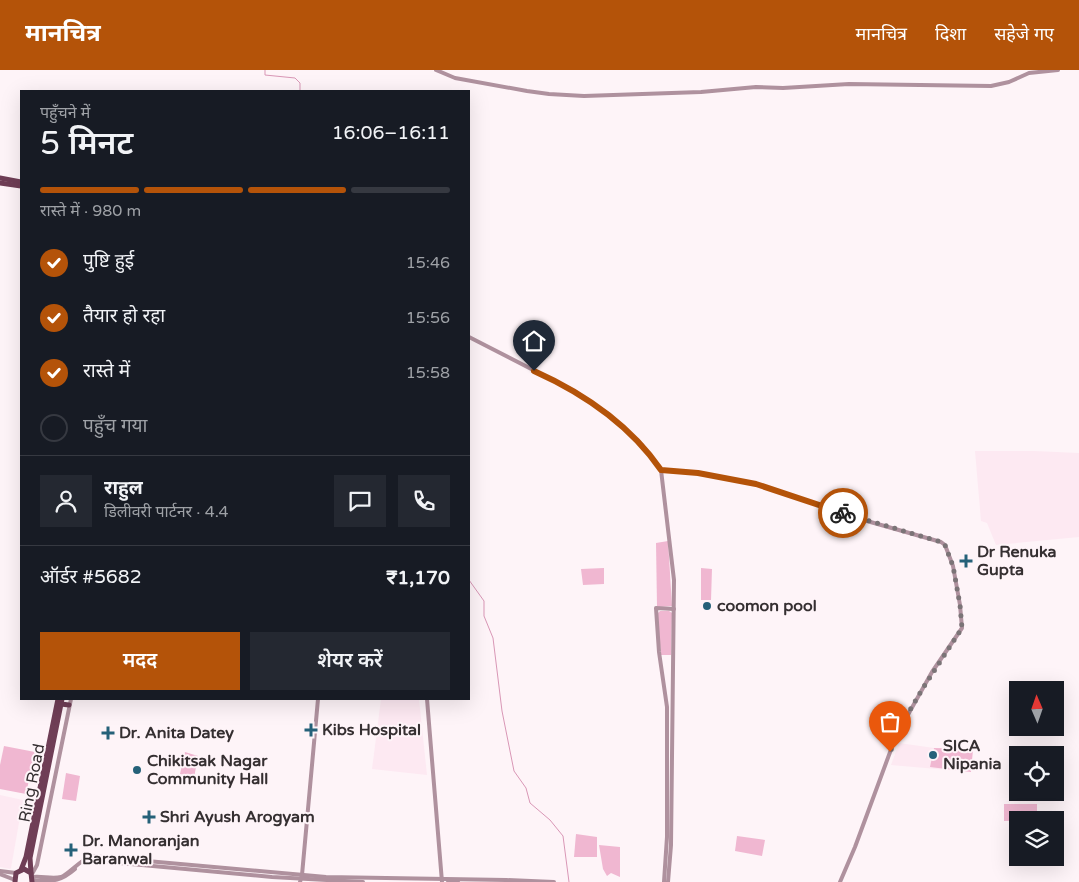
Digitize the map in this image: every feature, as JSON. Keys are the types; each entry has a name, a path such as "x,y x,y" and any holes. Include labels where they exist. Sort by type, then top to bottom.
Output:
{"main road":[{"path":"0,178 20,182"},
{"path":"0,183 20,186"},
{"path":"61,700 70,706"},
{"name":"Ring Road","path":"15,881 26,857 36,804 61,700"},
{"name":"Ring Road","path":"32,878 30,858 61,700"},
{"path":"18,871 27,870 32,878"}],"street":[{"path":"436,70 455,78 527,91 584,96 850,84 991,86 1009,82 1029,73 1058,70"},
{"path":"470,338 574,391 608,414 642,444 661,470 673,566 674,608 664,882"},
{"path":"661,470 698,473 756,484 867,521 941,542 945,545 950,558 960,605 962,628 928,680 896,736 855,848 840,882"},
{"path":"668,882 669,784 667,707 656,608 674,608"},
{"path":"661,657 673,657"},
{"path":"71,700 37,865 32,878 60,881 88,860 301,879 363,882"},
{"path":"301,879 318,700"},
{"path":"427,700 441,881"},
{"path":"0,873 18,871"},
{"path":"0,873 15,881"},
{"path":"301,879 335,877 441,881 506,880 554,882"},
{"path":"448,882 505,882"}],"shaded area":[{"path":"975,451 1079,453 1079,537 996,545 987,523 981,521"},
{"path":"668,541 672,606 659,607 657,606 656,543"},
{"path":"604,568 604,584 583,585 581,569"},
{"path":"701,568 712,569 711,600 701,600"},
{"path":"660,611 672,613 671,655 661,655 657,614"},
{"path":"381,700 419,700 427,775 372,769"},
{"name":"SICA Nipania","path":"899,743 934,748 973,749 971,772 891,765"},
{"path":"4,746 35,752 26,794 0,789 0,765"},
{"path":"934,748 973,749 971,772 930,767"},
{"path":"185,752 198,756 194,778 180,774"},
{"path":"66,773 80,776 76,801 62,799"},
{"path":"0,795 23,800 10,869 0,867"},
{"path":"1004,804 1037,804 1037,811 1009,811 1009,821 1004,821"},
{"path":"576,834 597,837 597,857 574,857"},
{"path":"737,836 765,840 762,856 735,851"},
{"path":"599,845 620,847 620,877 611,873 607,876 603,869"}],"waterway":[{"path":"265,70 265,75 295,78 300,83 300,90"},
{"path":"470,581 484,601 484,616 493,638 502,711 514,771 526,788 530,803 550,820 563,836 569,882"}],"way so far":[{"path":"843,513 941,542 945,545 953,566 962,628 904,720 890,752"}],"place":[{"name":"Dr Renuka Gupta","path":"966,561"},
{"name":"coomon pool","path":"707,606"},
{"name":"Kibs Hospital","path":"311,730"},
{"name":"Dr. Anita Datey","path":"108,733"},
{"name":"SICA Nipania","path":"933,755"},
{"name":"Chikitsak Nagar Community Hall","path":"137,770"},
{"name":"Shri Ayush Arogyam","path":"149,817"},
{"name":"Dr. Manoranjan Baranwal","path":"71,850"}],"route":[{"path":"534,371 574,391 608,414 642,444 661,470 666,469 720,476 756,484 843,513"}]}
